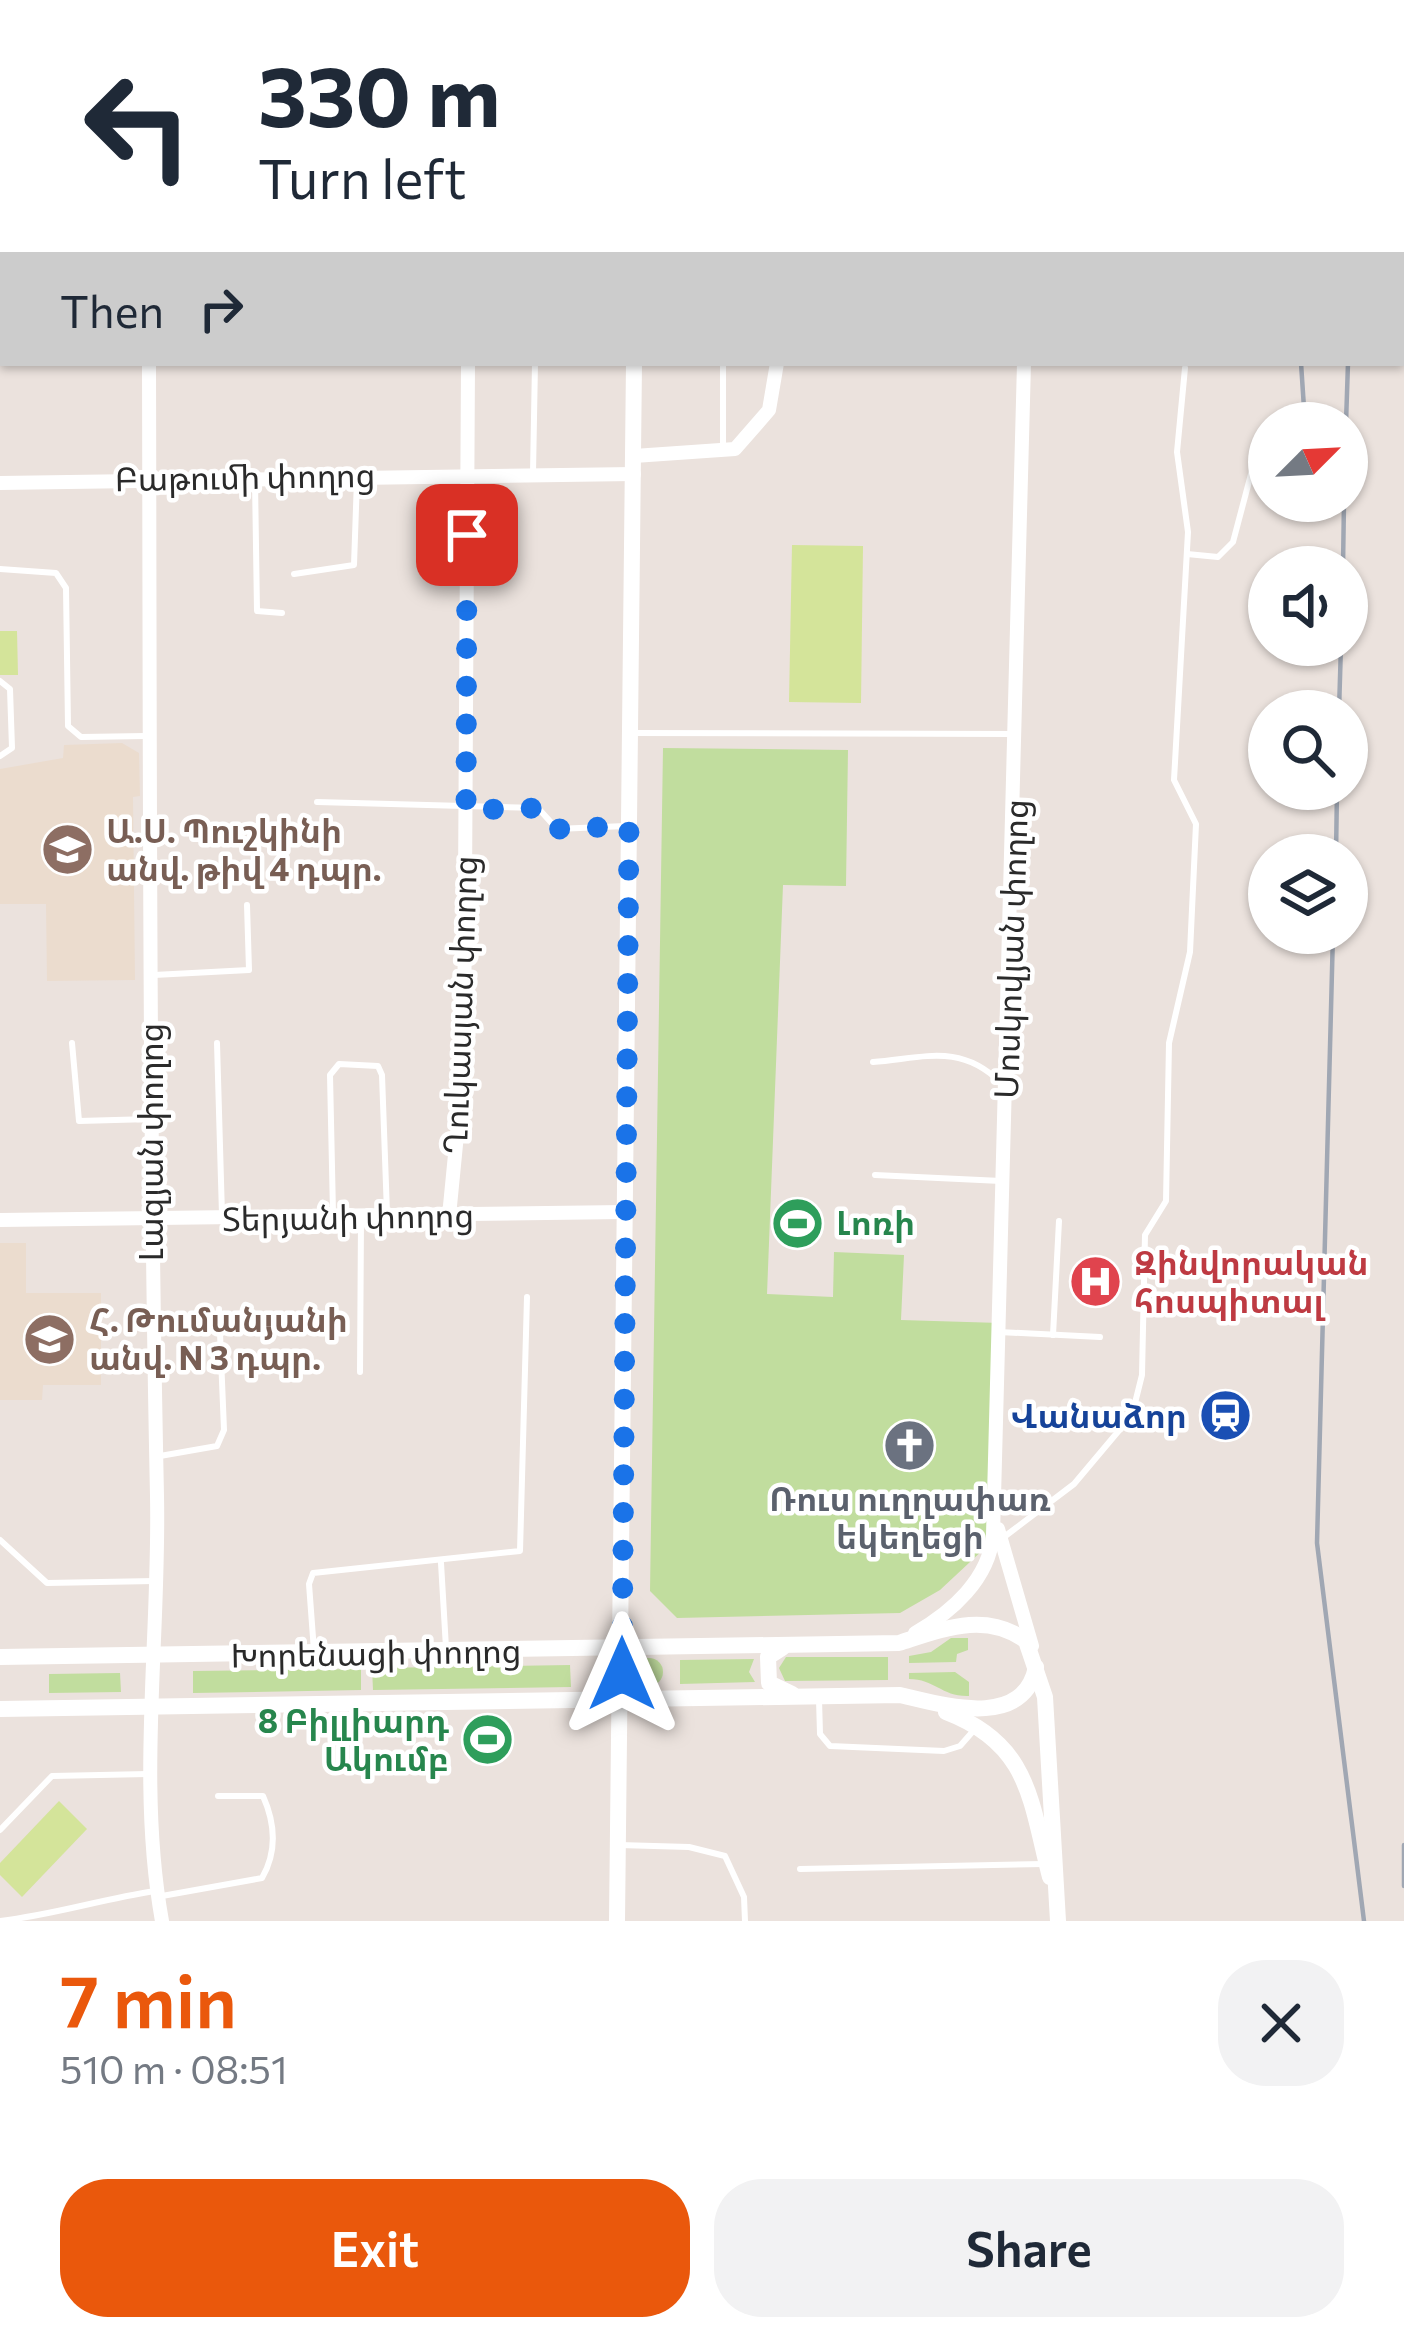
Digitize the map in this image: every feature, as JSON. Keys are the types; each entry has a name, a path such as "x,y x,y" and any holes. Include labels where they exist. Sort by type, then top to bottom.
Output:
{"street":[{"name":"Լազյան փողոց","path":"149,366 151,1219 158,1580 152,1774 162,1921"},
{"name":"Ղուկասյան փողոց","path":"449,1216 464,1063 469,366"},
{"path":"617,1921 634,366"},
{"path":"723,452 735,449 769,410 776,366"},
{"name":"Մոսկովյան փողոց","path":"997,1537 1024,366"},
{"name":"Բաթումի փողոց","path":"0,483 532,473 723,452"},
{"name":"Տերյանի փողոց","path":"0,1220 624,1212"},
{"path":"899,1642 962,1599 986,1564 997,1537"},
{"path":"997,1537 1045,1697 1054,1895"},
{"name":"Խորենացի փողոց","path":"0,1658 899,1642 945,1628 994,1625 1011,1630 1035,1659 1023,1693 986,1709 959,1709 900,1695 0,1709"},
{"path":"800,1645 778,1648 767,1657 765,1669 779,1692 810,1696"},
{"path":"900,1695 976,1727 1012,1756 1028,1783 1058,1921"}],"lane":[{"path":"532,473 535,366"},
{"path":"723,366 723,452"},
{"path":"997,1537 1074,1484 1132,1415 1142,1376 1145,1234 1166,1201 1169,1043 1191,931 1196,824 1174,780 1187,554 1177,452 1185,368"},
{"path":"294,574 354,565 357,475"},
{"path":"256,477 257,611 282,613"},
{"path":"1187,554 1218,557 1233,542 1248,485"},
{"path":"0,569 56,573 67,588 68,726 82,737 150,736"},
{"path":"0,680 10,688 12,748 0,756"},
{"path":"630,733 1017,734"},
{"path":"317,802 466,810 538,808 557,829 629,826"},
{"path":"151,975 249,970 247,905"},
{"path":"72,1043 79,1121 151,1119"},
{"path":"217,1043 223,1218"},
{"path":"873,1062 959,1055 980,1063 1007,1089"},
{"path":"333,1217 330,1075 339,1064 378,1066 382,1075 388,1216"},
{"path":"875,1175 1004,1181"},
{"path":"360,1372 361,1217"},
{"path":"1052,1335 1059,1220"},
{"path":"314,1655 309,1584 314,1573 507,1555 524,1543 527,1297"},
{"path":"156,1456 217,1446 224,1430 219,1309"},
{"path":"1000,1332 1100,1337"},
{"path":"0,1540 47,1583 158,1580"},
{"path":"440,1563 446,1652"},
{"path":"810,1696 820,1734 830,1746 944,1751 960,1746 976,1727"},
{"path":"0,1830 52,1776 152,1774"},
{"path":"0,1921 80,1910 105,1899 262,1878 272,1862 272,1816 263,1796 218,1796"},
{"path":"619,1845 689,1847 725,1856 740,1883 745,1921"},
{"path":"800,1869 1047,1864"}],"shaded area":[{"name":"Ա.Ս. Պուշկինի անվ. թիվ 4 դպր.","path":"122,743 139,753 140,796 133,797 135,980 47,981 46,904 0,904 0,769 63,758 64,745"},
{"name":"Հ. Թումանյանի անվ. N 3 դպր.","path":"0,1243 26,1243 26,1293 101,1293 101,1385 43,1385 42,1400 0,1400"}],"green space":[{"path":"792,545 863,546 861,703 789,702"},
{"path":"0,631 17,631 18,675 0,675"},
{"path":"663,748 848,750 846,886 783,885 767,1294 833,1297 834,1252 904,1255 901,1320 1000,1323 995,1458 985,1548 940,1590 900,1613 677,1618 650,1591"},
{"path":"951,1638 968,1638 968,1650 957,1654 956,1662 909,1663 909,1656 931,1652"},
{"path":"786,1657 888,1657 888,1680 785,1681 779,1668"},
{"path":"649,1658 659,1662 663,1672 659,1682 649,1686 639,1682 635,1672 639,1662"},
{"path":"754,1659 749,1672 755,1682 680,1684 680,1660"},
{"path":"570,1665 571,1687 373,1690 372,1668"},
{"path":"361,1669 361,1690 193,1693 193,1671"},
{"path":"955,1672 969,1682 969,1696 909,1679 909,1673"},
{"path":"120,1673 121,1692 49,1693 49,1674"},
{"path":"59,1801 87,1829 22,1897 0,1875 0,1863"}],"railway":[{"path":"1301,366 1304,402"},
{"path":"1347,402 1348,366"},
{"path":"1343,546 1344,522"},
{"path":"1340,666 1340,690"},
{"path":"1336,834 1337,810"},
{"path":"1332,954 1317,1543 1364,1921"},
{"path":"1404,1845 1404,1886"}],"place":[{"name":"Ա.Ս. Պուշկինի անվ. թիվ 4 դպր.","path":"67,850"},
{"name":"Լոռի","path":"797,1223"},
{"name":"Զինվորական հոսպիտալ","path":"1095,1282"},
{"name":"Հ. Թումանյանի անվ. N 3 դպր.","path":"50,1339"},
{"name":"Վանաձոր","path":"1226,1416"},
{"name":"Ռուս ուղղափառ եկեղեցի","path":"910,1445"},
{"name":"8 Բիլլիարդ Ակումբ","path":"488,1740"}],"route":[{"path":"467,535 466,810 538,808 557,829 629,826 622,1674"}]}
